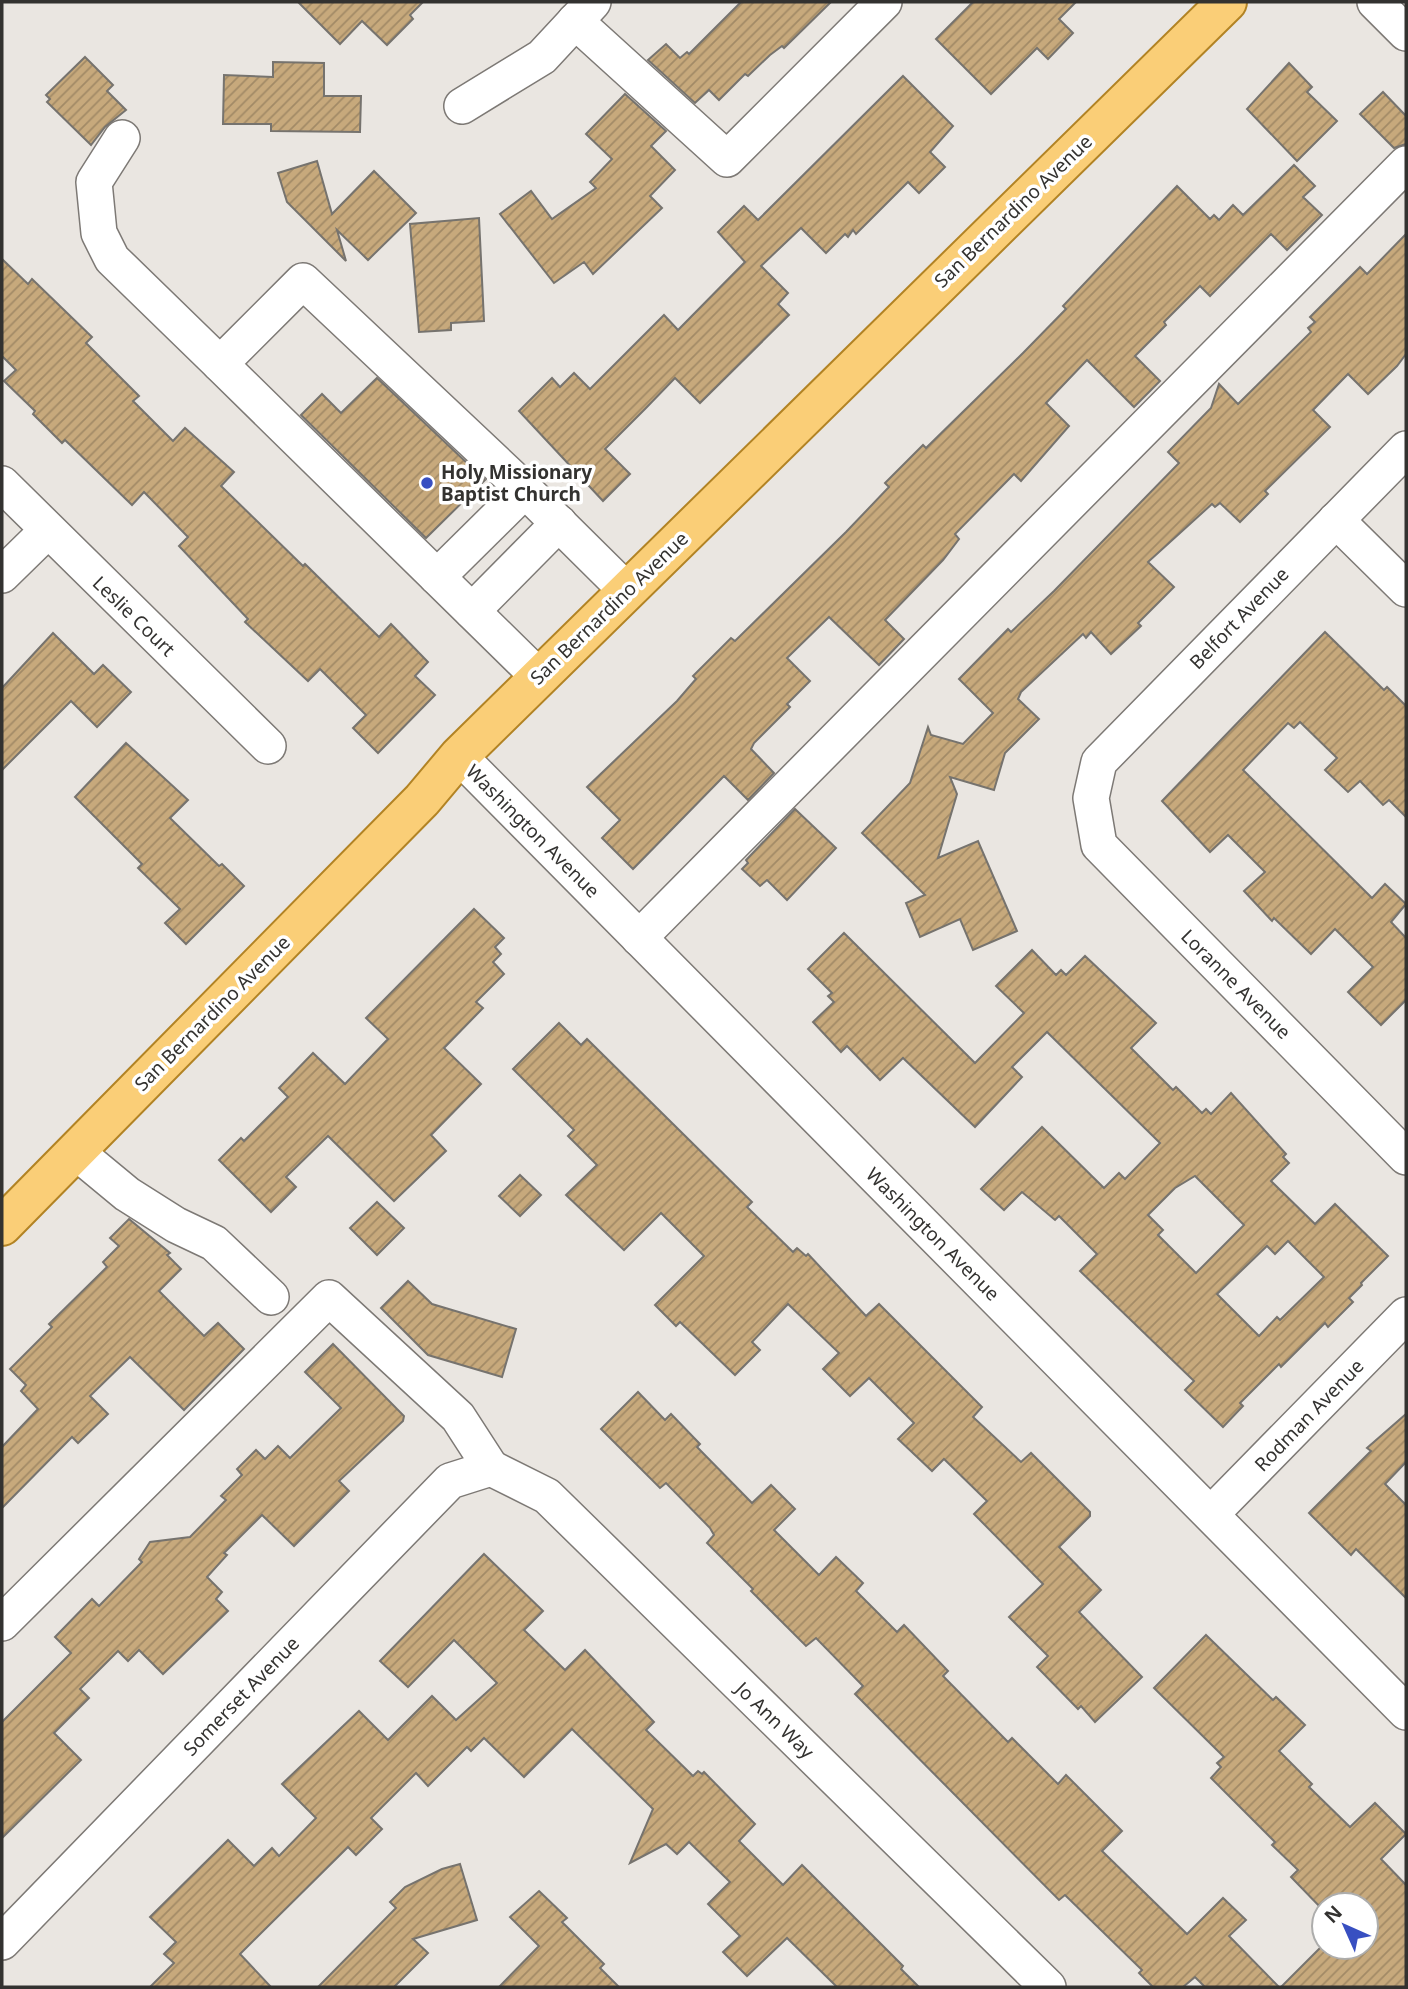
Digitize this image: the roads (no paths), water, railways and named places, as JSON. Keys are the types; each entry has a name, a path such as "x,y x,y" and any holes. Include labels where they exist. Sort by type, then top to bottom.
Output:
{"main road":[{"name":"San Bernardino Avenue","path":"2,1226 422,800 459,756 1227,2"}],"street":[{"path":"462,106 542,57 584,11 727,159 884,2"},
{"path":"1375,2 1406,33"},
{"path":"122,138 94,182 99,233 112,259 539,677"},
{"path":"639,938 1406,164"},
{"path":"220,364 303,281 525,489 626,591"},
{"name":"Belfort Avenue","path":"1091,798 1099,762 1406,449"},
{"name":"Leslie Court","path":"2,484 268,746"},
{"path":"437,577 525,489"},
{"path":"1336,520 1406,589"},
{"path":"472,611 559,523"},
{"path":"2,575 47,531"},
{"name":"Washington Avenue","path":"459,756 1406,1712"},
{"name":"Loranne Avenue","path":"1091,798 1099,845 1406,1157"},
{"path":"75,1151 127,1194 176,1225 215,1243 271,1297"},
{"path":"2,1623 328,1298 458,1418 491,1468"},
{"name":"Rodman Avenue","path":"1211,1514 1406,1315"},
{"name":"Somerset Avenue","path":"2,1942 450,1481 491,1468"},
{"name":"Jo Ann Way","path":"491,1468 547,1496 1048,1987"}],"place":[{"name":"Holy Missionary Baptist Church","path":"427,483"}]}
